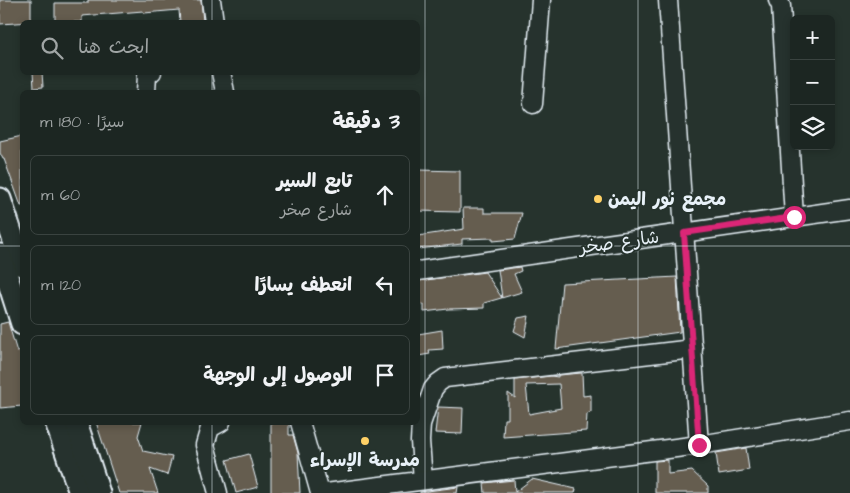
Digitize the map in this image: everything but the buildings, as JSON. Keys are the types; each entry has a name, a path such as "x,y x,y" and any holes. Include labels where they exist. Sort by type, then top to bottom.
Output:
{"main road":[{"path":"0,199 20,259"},
{"path":"0,255 20,318"},
{"path":"57,425 80,493"},
{"path":"77,425 99,493"}],"street":[{"path":"212,0 214,20"},
{"path":"533,104 541,0"},
{"path":"668,0 699,445"},
{"path":"778,0 781,6 794,217"},
{"path":"146,75 146,90"},
{"path":"222,75 225,90"},
{"name":"شارع صخر","path":"420,270 850,210"},
{"path":"423,480 420,441 421,424 433,389 445,378 692,349"},
{"path":"326,493 699,445 850,421"},
{"path":"216,425 210,428 205,444 218,493"},
{"path":"301,425 320,493"}],"place":[{"name":"مجمع نور اليمن","path":"598,199"},
{"name":"مدرسة الإسراء","path":"365,441"}],"route":[{"path":"699,445 684,233 794,217"}]}
